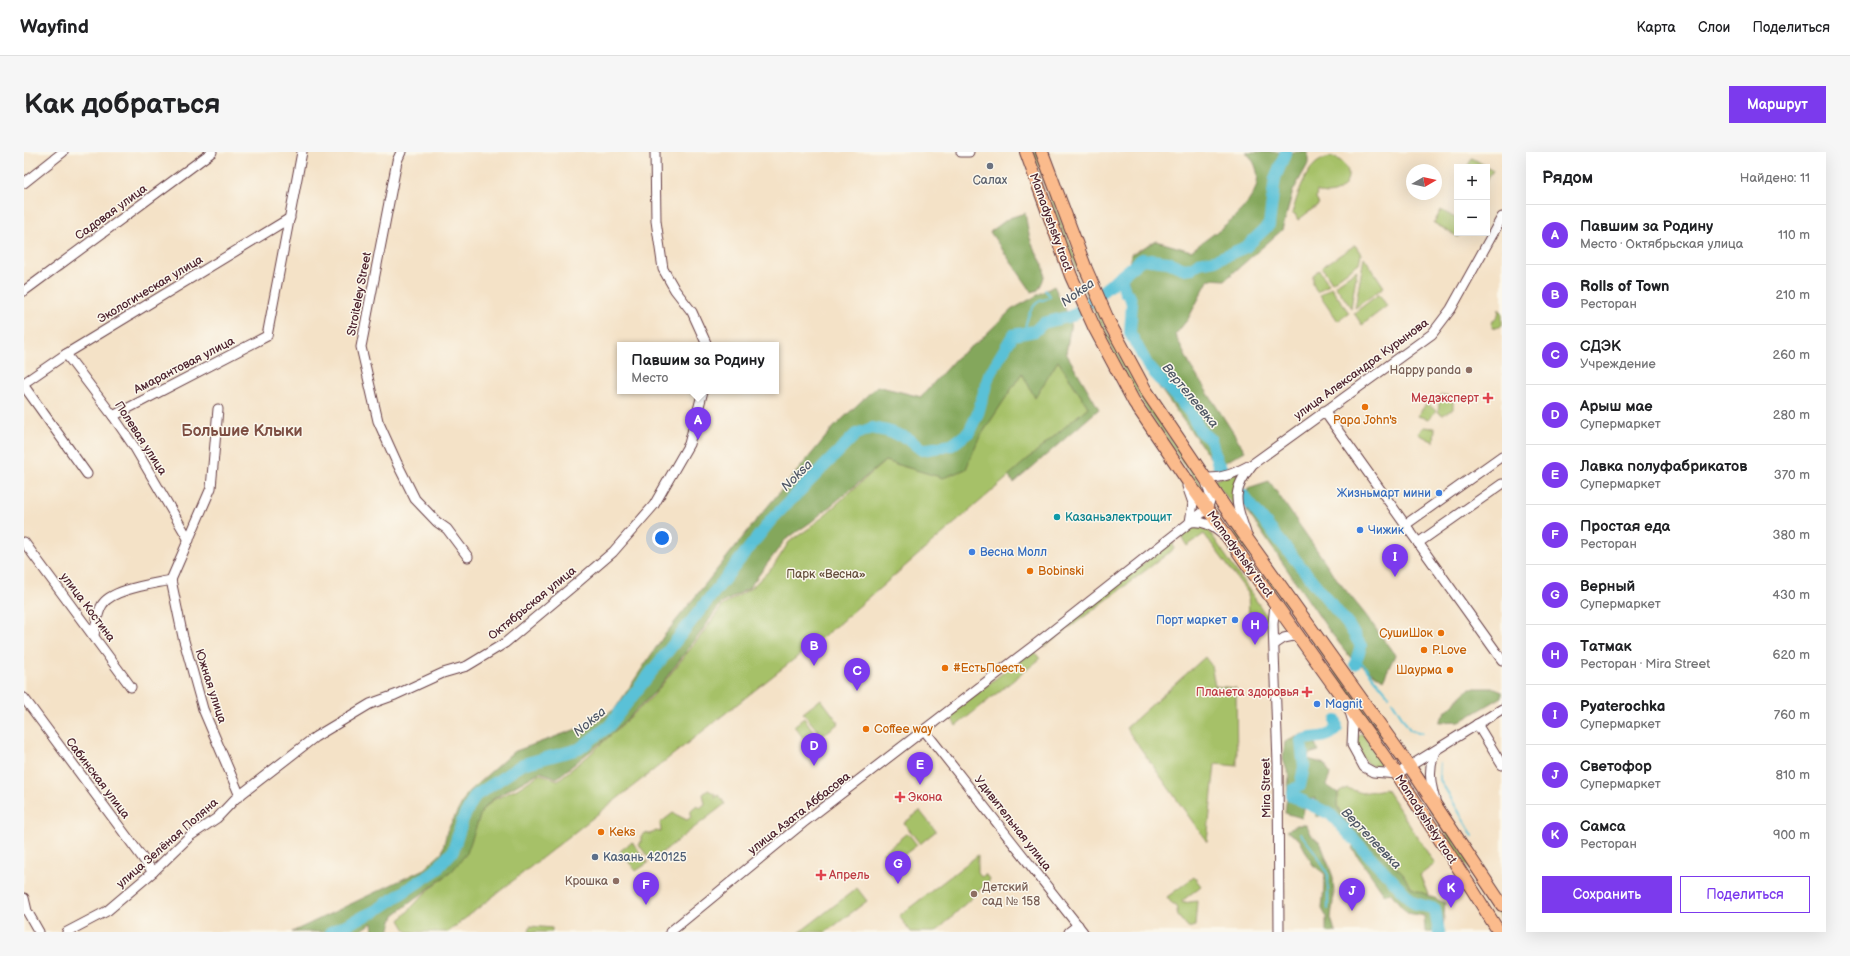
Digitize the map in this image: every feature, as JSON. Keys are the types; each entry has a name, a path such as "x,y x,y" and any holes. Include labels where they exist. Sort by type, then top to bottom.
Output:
{"main road":[{"name":"Mamadyshsky tract","path":"1026,152 1071,276 1095,329 1134,402 1180,471 1397,774 1499,932"},
{"name":"Mamadyshsky tract","path":"1042,152 1086,269 1110,322 1145,389 1249,542 1410,766 1502,905"}],"street":[{"path":"24,183 63,152"},
{"name":"Садовая улица","path":"24,291 212,152"},
{"path":"290,218 302,152"},
{"name":"Stroiteley Street","path":"401,152 397,161 361,347 378,421 404,478 415,499 437,522 448,529 468,557"},
{"path":"655,152 656,221 663,269 675,290 692,312 706,342"},
{"path":"961,152 969,152"},
{"name":"Амарантовая улица","path":"113,416 267,336 290,218"},
{"name":"Экологическая улица","path":"24,385 66,354 290,218"},
{"name":"улица Александра Курынова","path":"1205,478 1221,478 1254,463 1437,328 1451,309 1502,218"},
{"name":"Полевая улица","path":"66,354 113,416 156,482 189,540"},
{"path":"24,385 87,474"},
{"name":"Октябрьская улица","path":"240,796 315,737 349,716 370,704 395,695 444,673 467,666 505,644 613,552 654,505 689,444 701,394"},
{"path":"94,635 102,605 107,599 123,591 171,580 211,488 218,409"},
{"path":"1324,411 1502,660"},
{"path":"1405,525 1502,456"},
{"name":"улица Александра Курынова","path":"1249,542 1237,503 1237,494 1239,483 1254,463"},
{"path":"1180,471 1191,494 1193,503 1190,522 1199,521 1208,523 1228,538"},
{"path":"1205,478 1211,498 1208,509"},
{"path":"1418,543 1502,484"},
{"name":"улица Азата Аббасова","path":"670,932 803,823 1208,509"},
{"name":"улица Костина","path":"24,542 131,687"},
{"name":"Южная улица","path":"171,580 184,637 204,709 240,796"},
{"name":"Mira Street","path":"1275,603 1278,932"},
{"path":"1275,644 1284,638 1298,635"},
{"name":"Сабинская улица","path":"24,698 153,872"},
{"path":"1347,703 1353,722 1352,745 1364,767 1373,772 1397,774 1502,709"},
{"path":"1477,724 1502,766"},
{"name":"Удивительная улица","path":"924,730 1080,928"},
{"path":"1435,751 1431,760 1430,774 1437,808"},
{"name":"улица Зелёная Поляна","path":"67,932 107,910 153,872 190,836 217,818 240,796"},
{"path":"24,898 28,911 39,932"},
{"path":"1069,932 1080,928"}],"green space":[{"path":"1033,152 1037,152 1084,280 1119,354 1138,389 1203,487 1201,489 1146,408 1116,357 1082,281"},
{"path":"1246,152 1308,152 1308,164 1293,191 1282,230 1225,280 1209,279 1188,319 1175,335 1191,367 1245,451 1217,467 1146,369 1126,325 1131,297 1127,275 1131,254 1156,241 1191,251 1230,221 1243,208 1252,195 1257,181 1256,167"},
{"path":"1333,157 1342,162 1347,169 1348,176 1346,183 1341,189 1334,193 1326,194 1317,191 1316,199 1319,204 1298,220 1295,214 1292,213 1305,177 1310,169 1317,163 1324,159"},
{"path":"1472,158 1482,164 1469,164"},
{"path":"1490,168 1493,170 1490,176"},
{"path":"1441,210 1454,217 1454,235 1434,223"},
{"path":"1025,213 1031,240 1044,271 1044,276 1038,290 1032,292 990,232 1009,218"},
{"path":"1355,245 1361,254 1359,263 1332,282 1322,267"},
{"path":"1364,257 1384,287 1355,308"},
{"path":"1319,270 1329,284 1317,292 1313,284 1313,275"},
{"path":"1357,270 1351,308 1335,285"},
{"path":"1054,286 1071,321 1066,353 1099,409 1014,483 1008,476 1088,407 1058,361 1035,398 1022,373 978,440 966,469 943,478 885,461 811,522 785,540 749,588 721,604 655,692 608,737 557,778 540,772 493,799 482,810 467,853 452,871 394,915 389,932 373,932 372,923 359,932 292,932 424,869 442,853 447,831 468,792 513,752 596,722 615,709 663,637 763,512 834,427 877,386 921,397 956,358 979,341 1011,310"},
{"path":"1331,287 1349,313 1338,321 1320,295"},
{"path":"1379,294 1387,306 1362,325 1354,313"},
{"path":"1499,309 1502,312 1502,325 1493,328 1491,323 1498,315"},
{"name":"Парк «Весна»","path":"1071,321 1066,353 1089,407 835,627 448,932 407,932 400,920 425,893 452,871 482,811 493,800 517,789 540,774 558,780 588,756 653,696 722,606 751,588 773,567 789,542 811,527 885,461 909,468 978,440 1022,372"},
{"path":"1440,395 1449,396 1453,400 1453,409 1443,415 1438,412"},
{"path":"1427,403 1436,411 1429,419 1417,416"},
{"path":"1423,427 1435,428 1434,442 1418,434"},
{"path":"1241,472 1235,486 1237,511 1214,480"},
{"path":"1269,481 1339,582 1395,655 1383,680 1350,657 1328,629 1247,511 1248,488"},
{"path":"1223,512 1400,759 1397,760 1221,514"},
{"path":"1198,526 1209,531 1268,618 1269,624 1265,625 1252,621 1249,617 1248,593 1204,534 1187,546 1182,538 1186,531"},
{"path":"1173,542 1174,549 1044,647 1044,642 1169,543"},
{"path":"1034,651 1040,659 956,726 953,718 956,710 1029,652"},
{"path":"1205,657 1211,665 1215,686 1236,688 1237,766 1215,764 1207,842 1126,728"},
{"path":"1470,688 1495,688 1502,691 1502,697 1461,721 1439,722 1446,711"},
{"path":"821,699 839,723 822,736 803,713"},
{"path":"804,718 817,736 807,743 794,726"},
{"path":"1362,733 1382,763 1376,768 1371,766 1365,760 1360,751 1357,737"},
{"path":"1303,734 1313,740 1319,751 1309,754 1308,759 1325,764 1330,775 1326,785 1338,793 1337,806 1343,818 1403,874 1410,887 1445,903 1443,929 1446,932 1425,932 1424,916 1407,913 1390,892 1385,895 1352,848 1356,844 1327,814 1316,817 1315,798 1306,800 1302,818 1285,813 1289,776 1283,759 1285,742"},
{"path":"1414,783 1478,874 1502,912 1502,919 1414,785"},
{"path":"1347,788 1362,793 1386,789 1435,864 1420,875 1429,897 1410,887 1403,874 1343,818 1337,806 1338,793"},
{"path":"708,790 715,794 715,798 719,795 725,804 651,861 639,845 641,842 641,837 645,833 650,834 656,831 661,832 660,823 673,813 687,820 691,817 691,810 697,805 700,808 705,804 703,794"},
{"path":"920,811 936,831 920,844 904,823"},
{"path":"1297,825 1306,825 1312,836 1321,844 1333,877 1334,893 1331,918 1335,931 1337,932 1326,932 1326,916 1322,909 1325,874 1313,865 1299,839 1286,831"},
{"path":"908,833 917,845 892,864 883,853"},
{"path":"632,842 648,863 636,871 620,851"},
{"path":"978,855 978,872 982,877 985,874 990,880 936,932 911,932 899,916"},
{"path":"1194,877 1201,886 1182,901 1183,903 1197,901 1195,926 1188,928 1178,916 1176,905 1173,905 1167,897"},
{"path":"857,888 867,901 826,932 800,932"},
{"path":"530,926 552,928 552,932 529,932"}],"waterway":[{"name":"Noksa","path":"331,932 375,911 435,871 453,851 463,819 475,796 523,764 579,749 609,726 771,520 856,434 872,428 887,431 907,438 922,450 952,445 969,432 978,413 989,375 1013,335 1035,331 1043,323 1072,316 1142,259 1168,262 1184,269 1192,268 1199,263 1215,260 1246,247 1269,225 1275,178 1286,152"},
{"name":"Вертелеевка","path":"1121,276 1125,292 1130,297 1132,304 1130,333 1148,366 1190,412 1201,432 1211,440 1218,465 1221,467"},
{"path":"1025,332 1030,311 1038,302 1047,299 1050,296 1045,290"},
{"name":"Вертелеевка","path":"1242,494 1349,626 1361,646 1355,664"},
{"path":"1357,657 1389,696"},
{"path":"1392,701 1410,730 1422,733"},
{"name":"Вертелеевка","path":"1336,721 1337,728 1328,735 1301,741 1304,767 1300,786 1294,789 1292,796 1330,814 1414,903 1435,909 1439,932"},
{"path":"1440,763 1439,778 1473,836"},
{"path":"1300,833 1318,856 1328,875 1328,909"}],"place":[{"name":"Салах","path":"990,166"},
{"name":"Happy panda","path":"1469,370"},
{"name":"Медэксперт","path":"1488,398"},
{"name":"Papa John's","path":"1365,407"},
{"name":"Павшим за Родину","path":"698,440"},
{"name":"Жизньмарт мини","path":"1439,493"},
{"name":"Казаньэлектрощит","path":"1057,517"},
{"name":"Чижик","path":"1360,530"},
{"name":"Весна Молл","path":"972,552"},
{"name":"Bobinski","path":"1030,571"},
{"name":"Pyaterochka","path":"1395,577"},
{"name":"Порт маркет","path":"1235,620"},
{"name":"СушиШок","path":"1441,633"},
{"name":"Татмак","path":"1255,645"},
{"name":"P.Love","path":"1424,650"},
{"name":"Rolls of Town","path":"814,666"},
{"name":"#ЕстьПоесть","path":"945,668"},
{"name":"Шаурма","path":"1450,670"},
{"name":"СДЭК","path":"857,691"},
{"name":"Планета здоровья","path":"1307,692"},
{"name":"Magnit","path":"1317,704"},
{"name":"Coffee way","path":"866,729"},
{"name":"Арыш мае","path":"814,766"},
{"name":"Лавка полуфабрикатов","path":"920,785"},
{"name":"Экона","path":"900,797"},
{"name":"Keks","path":"601,832"},
{"name":"Казань 420125","path":"595,857"},
{"name":"Апрель","path":"821,875"},
{"name":"Крошка","path":"616,881"},
{"name":"Верный","path":"898,884"},
{"name":"Детский сад № 158","path":"974,894"},
{"name":"Простая еда","path":"646,905"},
{"name":"Самса","path":"1451,908"},
{"name":"Светофор","path":"1352,911"}],"district":[{"name":"Большие Клыки","path":"242,430"}]}
